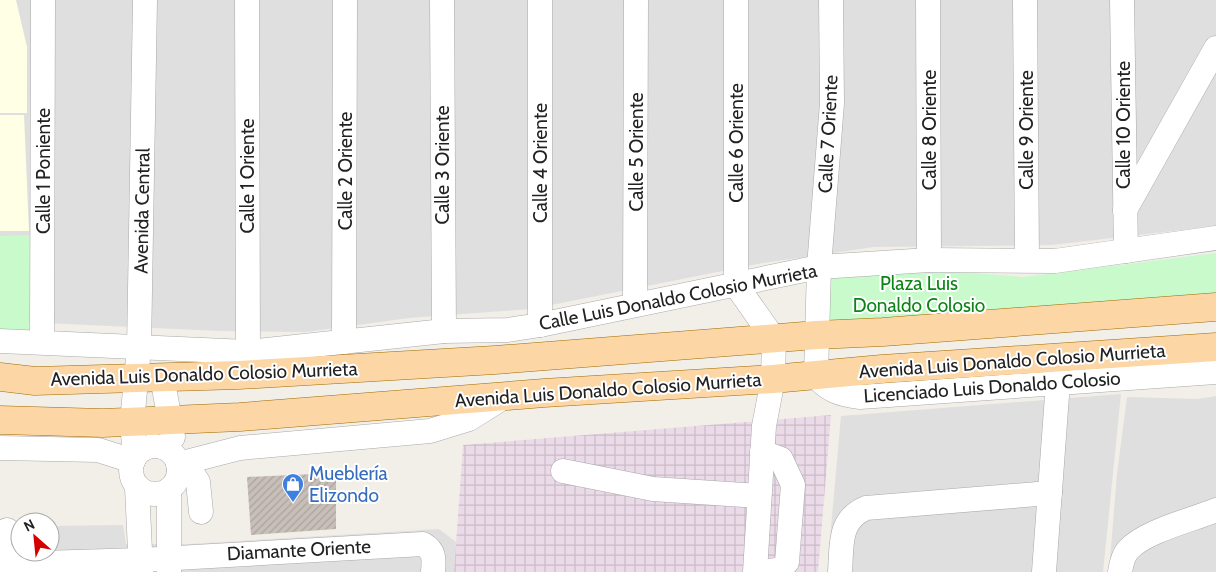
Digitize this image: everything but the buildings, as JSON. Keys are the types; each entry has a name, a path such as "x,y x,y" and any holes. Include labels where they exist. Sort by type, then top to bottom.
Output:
{"main road":[{"name":"Avenida Luis Donaldo Colosio Murrieta","path":"0,377 35,381 148,378 495,360 1216,307"},
{"name":"Avenida Luis Donaldo Colosio Murrieta","path":"0,420 132,422 240,417 1216,347"}],"street":[{"name":"Calle 1 Poniente","path":"42,342 43,0"},
{"name":"Avenida Central","path":"134,459 132,422 148,378 139,348 145,0"},
{"name":"Calle 1 Oriente","path":"246,0 248,352"},
{"name":"Calle 2 Oriente","path":"344,342 345,0"},
{"name":"Calle 3 Oriente","path":"442,0 444,331"},
{"name":"Calle 4 Oriente","path":"540,0 540,325"},
{"name":"Calle 5 Oriente","path":"635,304 636,0"},
{"name":"Calle 6 Oriente","path":"736,0 736,285"},
{"name":"Calle 7 Oriente","path":"817,335 819,267 832,103 831,0"},
{"name":"Calle 8 Oriente","path":"928,0 929,260"},
{"name":"Calle 9 Oriente","path":"1025,0 1027,259"},
{"name":"Calle 10 Oriente","path":"1122,0 1126,251"},
{"path":"1124,212 1216,48"},
{"name":"Calle Luis Donaldo Colosio Murrieta","path":"0,341 248,352 444,331 508,330 819,267 929,260 1027,259 1055,261 1216,238"},
{"path":"736,285 774,339 773,379 764,426 755,572"},
{"path":"816,376 817,335"},
{"name":"Licenciado Luis Donaldo Colosio","path":"816,376 832,391 844,395 860,396 1216,372"},
{"path":"148,378 170,420 175,471 169,565"},
{"path":"1044,572 1058,382"},
{"path":"137,487 152,494 175,471 240,448 430,431 469,419 504,397"},
{"path":"141,566 137,487 131,473 134,459 141,451 154,447 166,449 175,471"},
{"path":"0,448 98,450 134,459"},
{"path":"762,452 781,459 793,485 787,562 781,569 764,572"},
{"path":"175,471 194,476 198,482 201,512"},
{"path":"562,471 653,490 759,496"},
{"path":"840,572 843,537 849,518 866,508 1050,493"},
{"path":"1120,572 1127,552 1135,544 1147,537 1216,510"},
{"path":"7,530 9,568"},
{"name":"Diamante Oriente","path":"9,568 169,565 423,544 430,548 434,556 433,572"}],"shaded area":[{"path":"0,0 1216,0 1216,226 1052,245 874,247 763,263 531,309 409,318 306,332 220,331 0,321"},
{"path":"0,0 16,0 27,47 27,113 0,113"},
{"path":"0,115 24,115 29,231 0,231"},
{"path":"1121,394 1103,572 827,572 841,416"},
{"path":"1216,396 1216,572 1109,572 1117,474 1127,397 1197,399"},
{"path":"831,415 818,572 454,572 463,445"},
{"path":"123,525 126,544 189,544 439,529 456,542 454,572 0,572 0,527 10,527 10,562 60,562 60,526"}],"green space":[{"path":"31,235 29,333 0,331 0,236"},
{"name":"Plaza Luis Donaldo Colosio","path":"1216,253 1216,298 827,324 821,279 925,269 1023,277"}],"place":[{"name":"Mueblería Elizondo","path":"293,503"}]}
